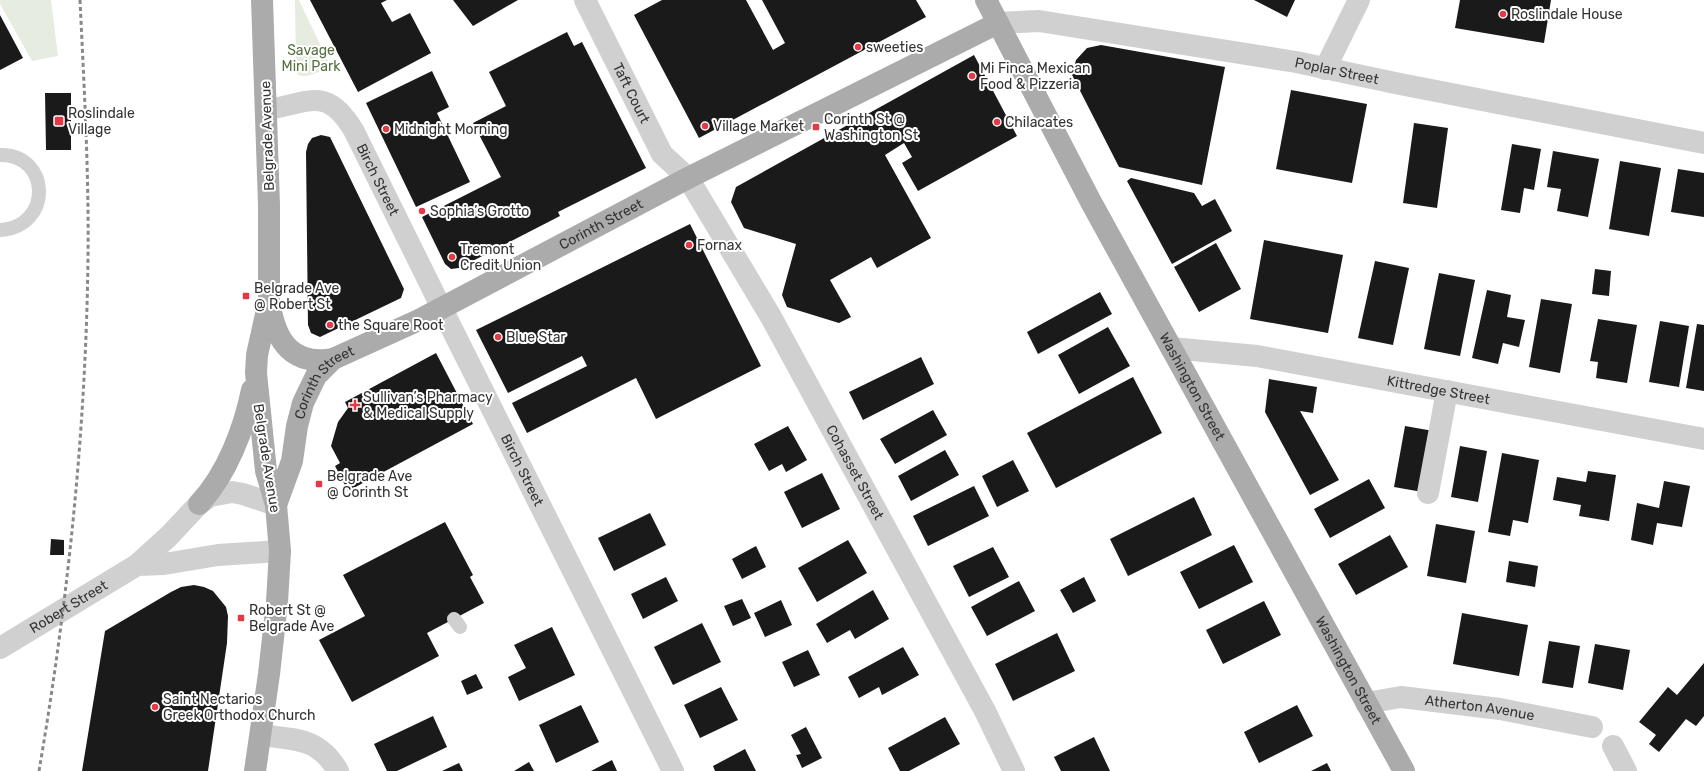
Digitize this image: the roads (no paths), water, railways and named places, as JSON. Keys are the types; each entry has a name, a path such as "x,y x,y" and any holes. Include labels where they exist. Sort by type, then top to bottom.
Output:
{"main road":[{"name":"Belgrade Avenue","path":"255,771 275,623 280,551 276,505 266,471 256,373 257,355 269,301 266,110 262,0"},
{"path":"978,0 998,23"},
{"name":"Washington Street","path":"986,0 1091,202 1404,771"},
{"name":"Corinth Street","path":"276,505 292,461 296,426 301,408 316,376 333,359 442,309 688,178 998,23"},
{"path":"269,301 279,336 292,352 309,360 321,361 333,359"},
{"path":"199,504 207,496 227,462 243,423 256,373"}],"street":[{"name":"Taft Court","path":"584,0 662,154 688,178"},
{"path":"1325,69 1359,0"},
{"name":"Poplar Street","path":"998,23 1039,21 1296,62 1704,144"},
{"name":"Birch Street","path":"266,110 308,101 320,100 332,104 344,113 673,771"},
{"name":"Cohasset Street","path":"688,178 771,317 985,711 1014,771"},
{"name":"Kittredge Street","path":"1171,348 1257,356 1704,439"},
{"path":"1428,493 1447,392"},
{"path":"199,504 215,494 232,492 276,505"},
{"name":"Robert Street","path":"0,648 137,565 170,536 199,504"},
{"name":"Robert Street","path":"137,565 164,564 218,555 280,551"},
{"name":"Atherton Avenue","path":"1366,702 1401,697 1500,709 1592,727"},
{"path":"261,735 311,744 330,758 338,771"},
{"path":"1613,746 1626,771"}],"lane":[{"path":"0,155 14,156 25,162 33,171 38,182 40,194 37,206 30,217 22,224 12,229 0,230"}],"railway":[{"path":"39,771 59,643 67,579 74,515 84,386 87,321 88,193 80,0"}],"place":[{"name":"Roslindale House","path":"1503,14"},
{"name":"sweeties","path":"858,47"},
{"name":"Mi Finca Mexican Food & Pizzeria","path":"972,76"},
{"name":"Roslindale Village","path":"59,121"},
{"name":"Chilacates","path":"997,122"},
{"name":"Village Market","path":"705,126"},
{"name":"Corinth St @ Washington St","path":"816,127"},
{"name":"Midnight Morning","path":"386,129"},
{"name":"Sophia’s Grotto","path":"422,211"},
{"name":"Fornax","path":"689,245"},
{"name":"Tremont Credit Union","path":"452,257"},
{"name":"Belgrade Ave @ Robert St","path":"246,296"},
{"name":"the Square Root","path":"330,325"},
{"name":"Blue Star","path":"498,337"},
{"name":"Sullivan’s Pharmacy & Medical Supply","path":"355,405"},
{"name":"Belgrade Ave @ Corinth St","path":"319,484"},
{"name":"Robert St @ Belgrade Ave","path":"241,618"},
{"name":"Saint Nectarios Greek Orthodox Church","path":"155,707"}],"park label":[{"name":"Savage Mini Park","path":"311,58"}]}
